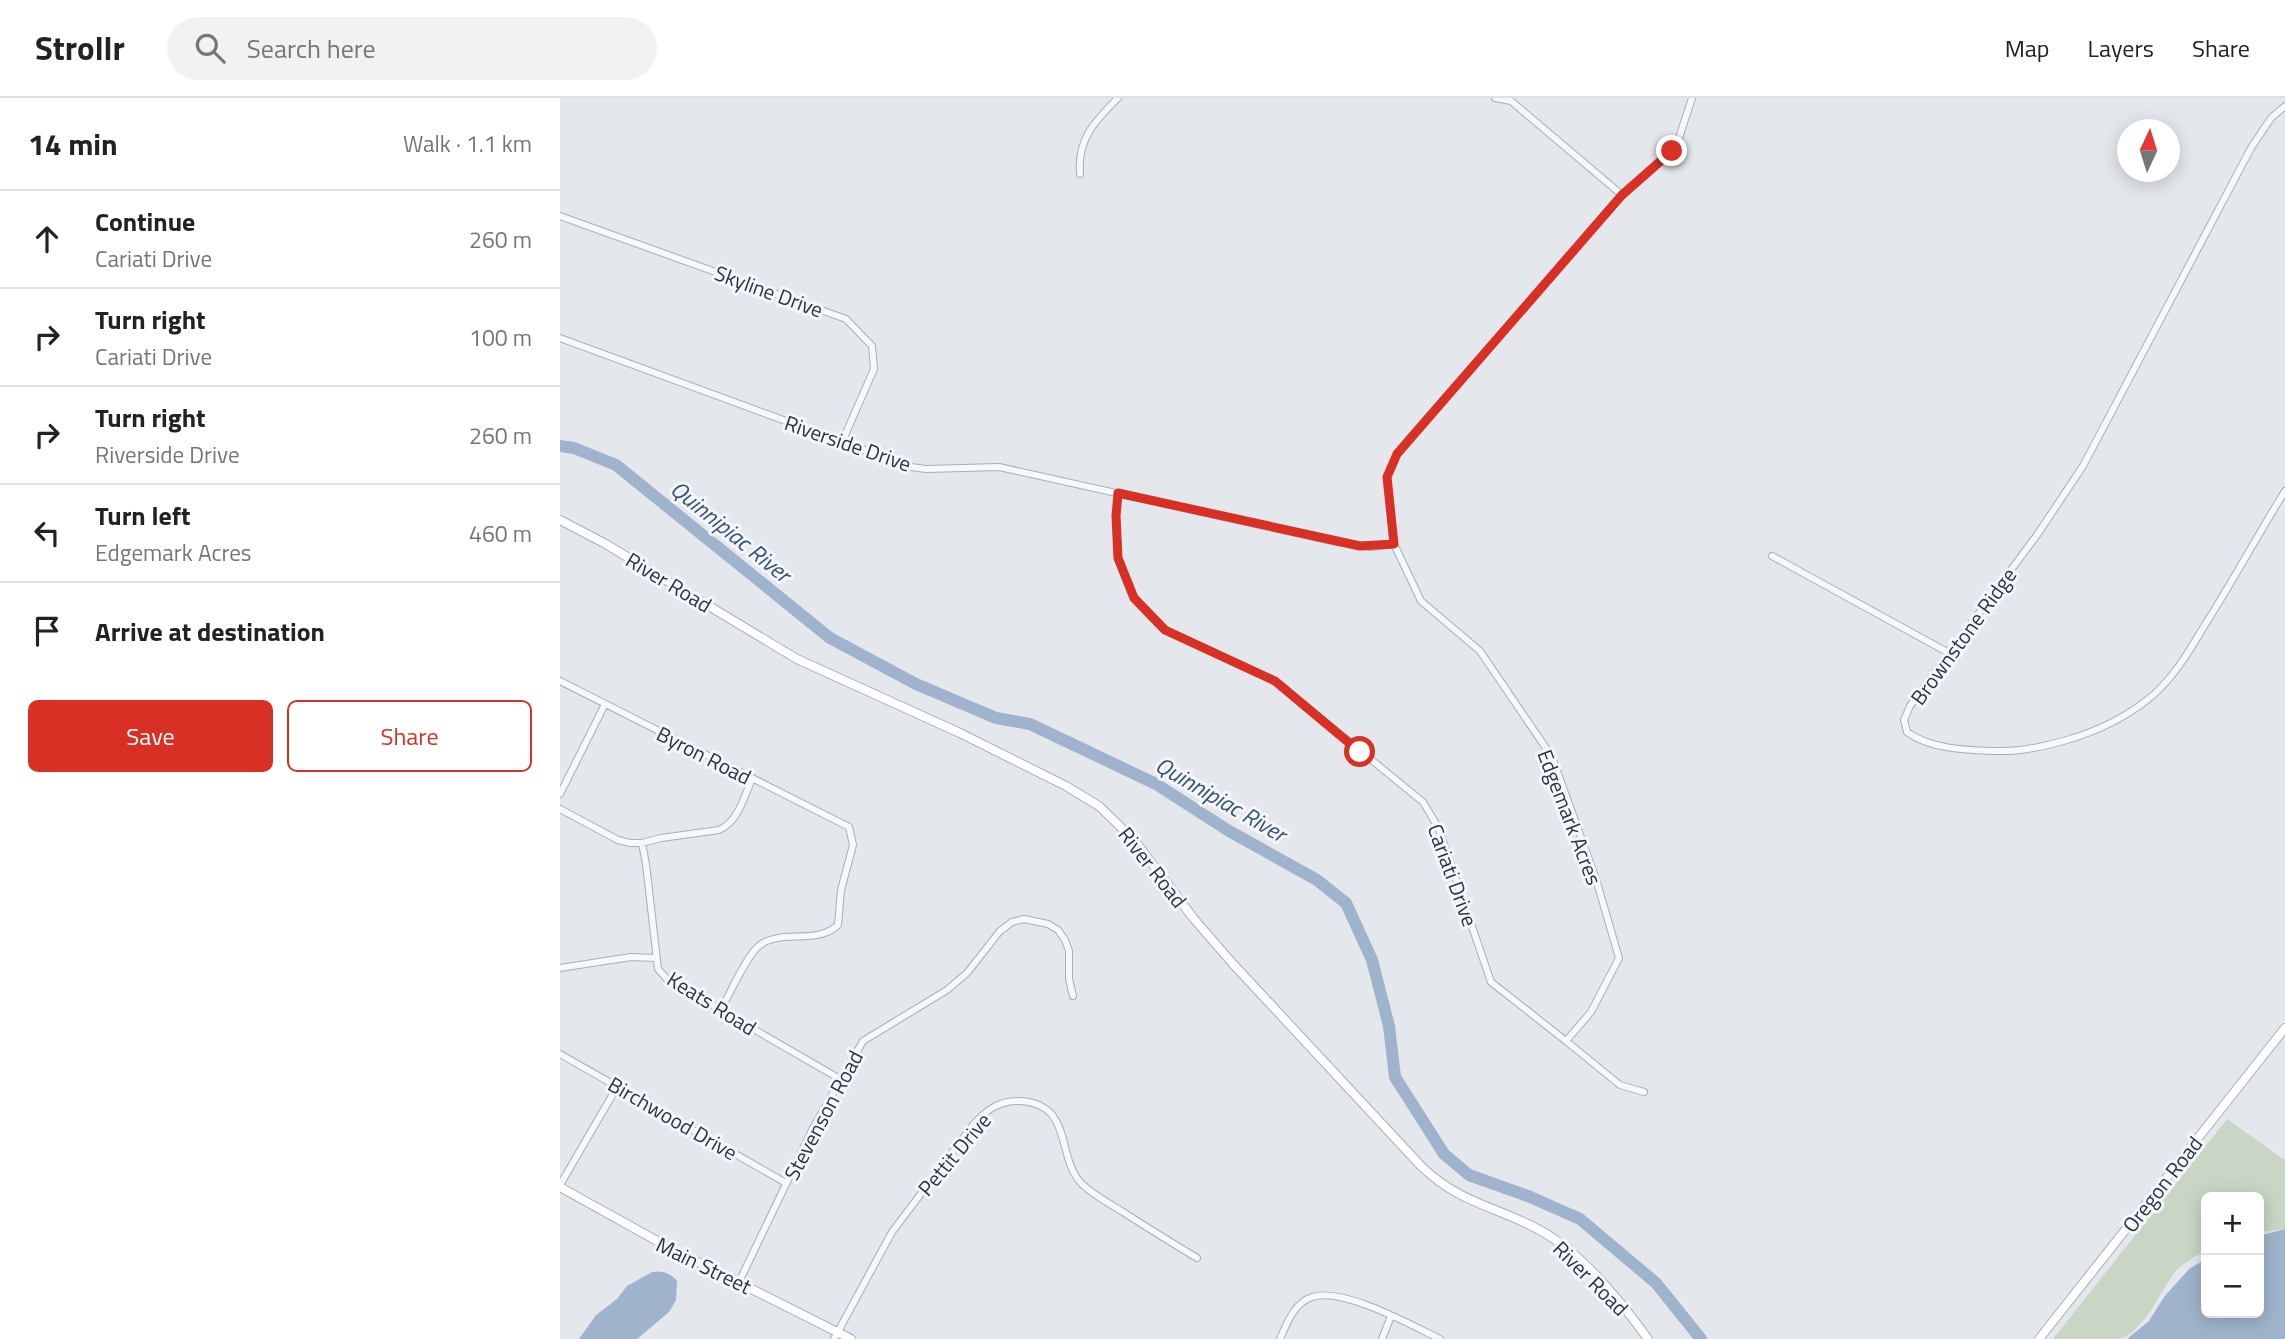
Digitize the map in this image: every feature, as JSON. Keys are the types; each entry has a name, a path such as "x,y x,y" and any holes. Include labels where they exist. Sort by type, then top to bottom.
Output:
{"main road":[{"name":"River Road","path":"560,520 604,542 797,660 972,739 1066,786 1099,806 1135,841 1194,919 1234,965 1421,1166 1461,1197 1528,1224 1558,1242 1599,1281 1648,1339"},
{"name":"Oregon Road","path":"2039,1339 2285,1028"},
{"name":"Main Street","path":"560,1186 637,1231 836,1335 851,1339"}],"street":[{"path":"1080,174 1079,156 1094,121 1118,98"},
{"path":"1495,98 1511,101 1622,195"},
{"name":"Edgemark Acres","path":"1566,1041 1591,1012 1619,958 1596,879 1552,757 1480,651 1421,601 1394,544 1387,477 1397,454 1622,195 1672,151 1677,144 1692,98"},
{"name":"Brownstone Ridge","path":"2285,106 2271,118 2246,158 2083,466 2037,535 1910,706 1905,720 1907,732 1918,740 1969,750 2008,752 2047,746 2087,734 2120,719 2152,696 2176,671 2227,591 2285,491"},
{"name":"Skyline Drive","path":"560,216 846,319 872,346 874,369 842,442"},
{"name":"Riverside Drive","path":"560,338 911,467 999,467 1348,544 1371,547 1394,544"},
{"name":"Cariati Drive","path":"1118,493 1118,558 1134,598 1165,630 1275,681 1423,802 1438,827 1492,982 1566,1041"},
{"path":"1772,556 1949,653"},
{"name":"Byron Road","path":"560,681 849,827 853,845 841,890 838,925 832,932 771,940 758,946 721,1010"},
{"path":"560,794 605,704"},
{"path":"560,809 618,840 642,843 727,827 752,779"},
{"name":"Keats Road","path":"642,843 658,969 667,979 840,1079"},
{"name":"Stevenson Road","path":"739,1282 812,1130 863,1041 947,990 967,973 1000,931 1012,922 1036,920 1048,923 1058,930 1069,951 1069,979 1073,996"},
{"path":"560,968 631,957 656,958"},
{"path":"1566,1041 1620,1085 1644,1092"},
{"name":"Birchwood Drive","path":"560,1054 786,1183"},
{"path":"560,1186 617,1087"},
{"name":"Pettit Drive","path":"836,1335 885,1243 908,1210 982,1115 991,1108 1014,1101 1038,1105 1057,1121 1065,1142 1069,1165 1082,1184 1197,1258"},
{"path":"1280,1339 1292,1313 1300,1305 1312,1297 1326,1296 1372,1306 1440,1339"},
{"path":"1382,1339 1391,1315"}],"green space":[{"path":"2227,1119 2283,1159 2285,1157 2285,1229 2264,1231 2264,1192 2201,1192 2201,1252 2176,1271 2136,1329 2118,1339 2053,1339"}],"water":[{"path":"2285,1229 2285,1339 2127,1339 2149,1321 2164,1297 2189,1269 2201,1262 2201,1318 2264,1318 2264,1235"},
{"path":"652,1272 666,1273 677,1281 676,1300 669,1312 637,1339 579,1339 596,1315 617,1299 627,1286"}],"waterway":[{"name":"Quinnipiac River","path":"560,446 574,448 616,465 830,638 916,684 996,718 1030,724 1156,784 1229,831 1317,880 1346,903 1372,960 1389,1026 1395,1077 1444,1154 1469,1175 1528,1196 1580,1219 1656,1283 1701,1339"}],"route":[{"path":"1360,752 1275,681 1165,630 1134,598 1118,558 1118,493 1337,542 1371,547 1394,544 1387,477 1397,454 1622,195 1672,151"}]}
